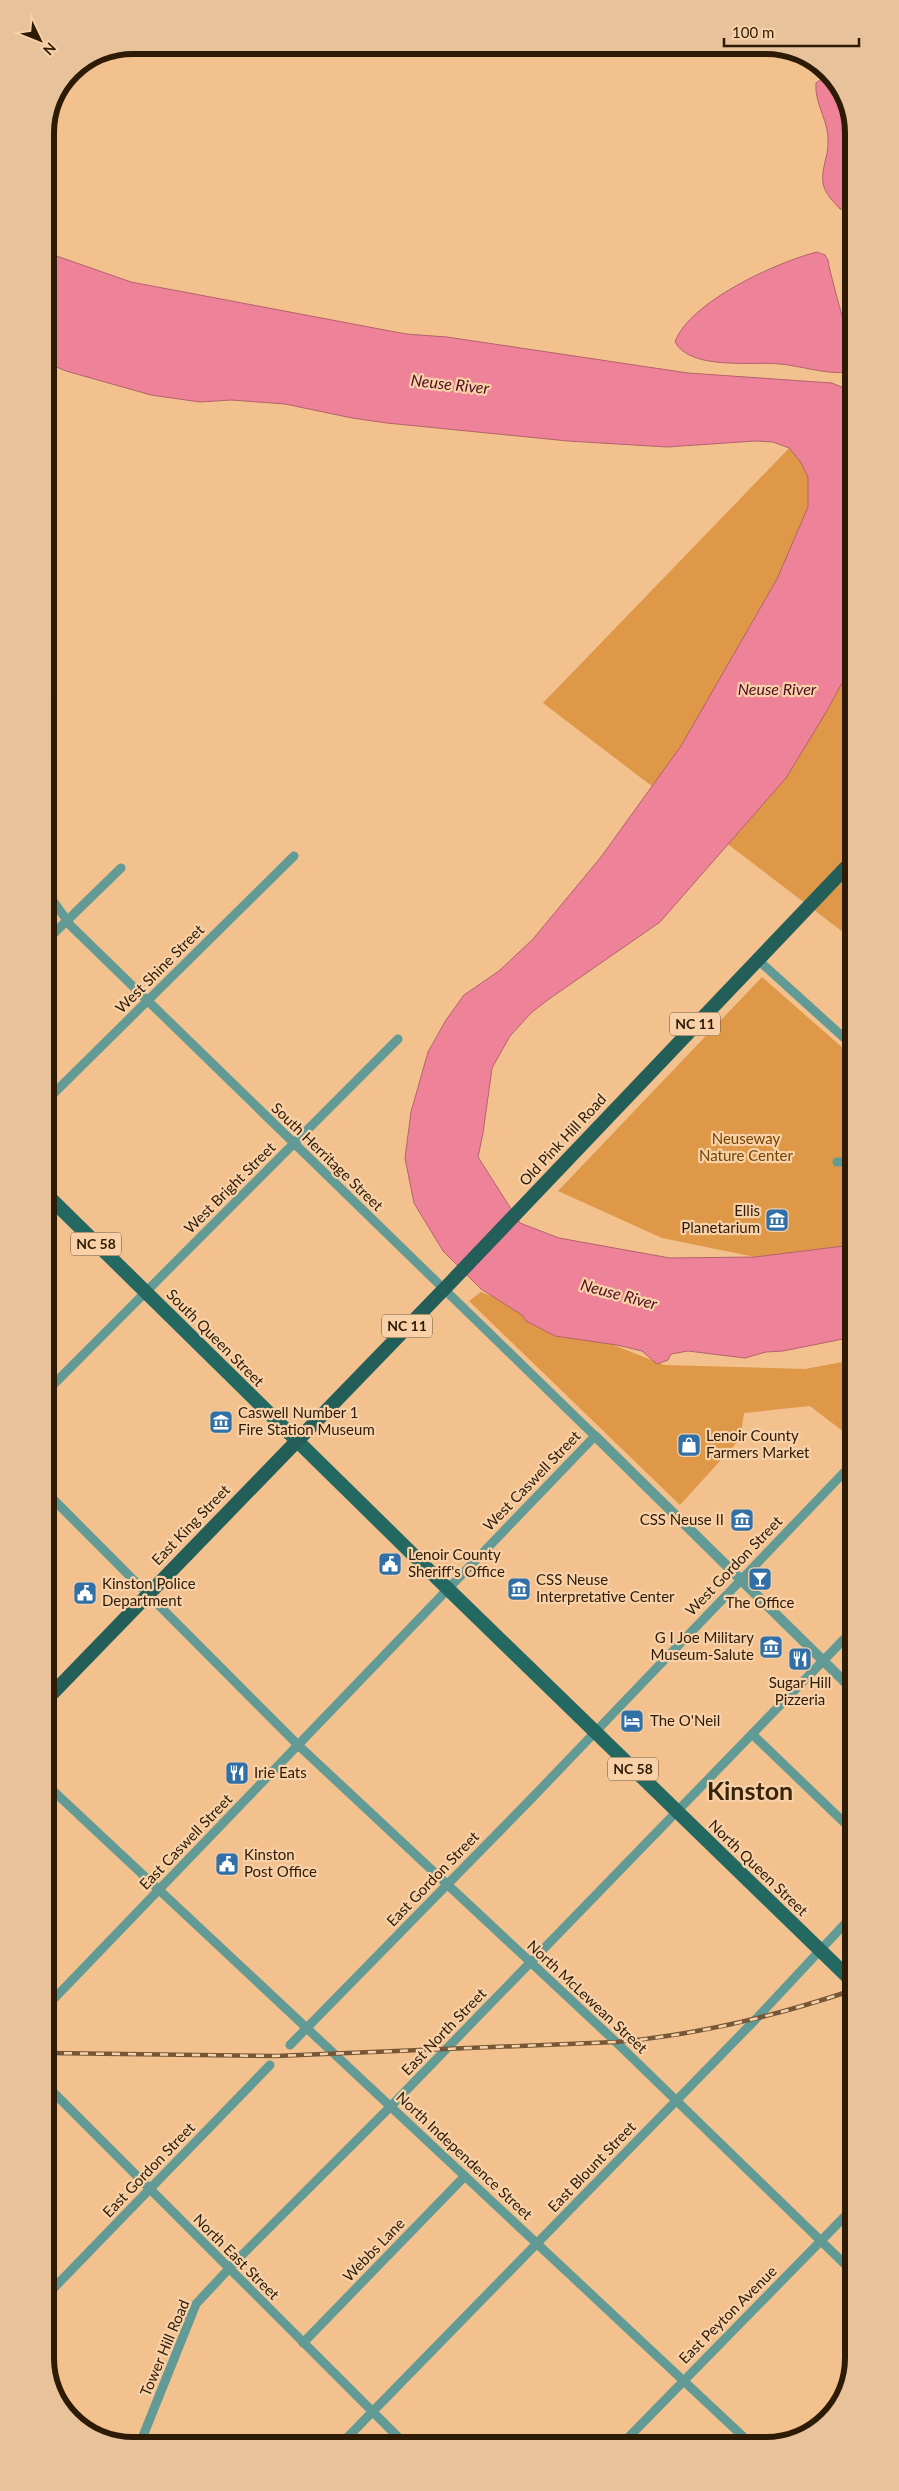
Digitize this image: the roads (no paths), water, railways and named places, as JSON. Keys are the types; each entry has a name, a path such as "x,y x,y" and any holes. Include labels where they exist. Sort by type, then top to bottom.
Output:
{"highway":[{"name":"Old Pink Hill Road","path":"295,1440 447,1286 845,868"},
{"name":"East King Street","path":"54,1691 295,1440"}],"main road":[{"name":"South Queen Street","path":"54,1203 447,1588"},
{"name":"North Queen Street","path":"447,1588 676,1812 845,1974"}],"street":[{"name":"West Shine Street","path":"54,1093 294,856"},
{"path":"54,933 121,868"},
{"name":"South Herritage Street","path":"54,902 68,920 148,1001 294,1144 447,1286 595,1436"},
{"path":"757,959 845,1039"},
{"name":"West Bright Street","path":"54,1384 398,1039"},
{"path":"837,1162 845,1162"},
{"path":"595,1436 845,1682"},
{"name":"West Caswell Street","path":"447,1588 595,1436"},
{"name":"West Gordon Street","path":"594,1731 845,1471"},
{"name":"North McLewean Street","path":"54,1500 298,1745 530,1961 845,2264"},
{"name":"East Caswell Street","path":"54,1999 447,1588"},
{"name":"East North Street","path":"228,2269 391,2106 845,1638"},
{"name":"East Gordon Street","path":"290,2045 448,1884 594,1731"},
{"path":"752,1734 845,1823"},
{"name":"North Independence Street","path":"54,1792 744,2437"},
{"name":"East Blount Street","path":"348,2437 845,1923"},
{"name":"East Gordon Street","path":"54,2288 270,2065"},
{"name":"North East Street","path":"54,2093 398,2437"},
{"name":"Webbs Lane","path":"303,2343 465,2176"},
{"name":"East Peyton Avenue","path":"629,2437 845,2216"},
{"name":"Tower Hill Road","path":"143,2437 196,2304 228,2269"}],"water":[{"path":"823,78 826,81 843,112 845,123 845,209 840,209 832,200 827,194 823,183 828,136 817,98 816,83"},
{"path":"817,252 825,255 828,260 845,330 845,372 780,364 708,361 683,351 675,342 683,327 697,312 716,299 758,274"},
{"name":"Neuse River","path":"54,255 131,282 406,334 447,337 688,373 832,383 845,388 845,678 786,778 660,922 549,999 531,1013 510,1036 492,1068 478,1157 520,1223 559,1238 670,1258 755,1257 845,1246 845,1339 783,1351 766,1352 745,1358 688,1351 671,1354 668,1360 657,1364 642,1351 617,1345 555,1336 526,1321 522,1315 481,1289 443,1251 414,1203 405,1158 411,1112 428,1052 446,1020 464,995 499,971 533,939 601,857 681,746 777,579 808,507 808,477 800,461 789,448 773,442 755,441 667,447 568,441 387,423 285,404 231,400 200,402 151,395 54,366"}],"railway":[{"path":"54,2053 276,2056 616,2042 677,2035 736,2023 845,1992"}],"place":[{"name":"Ellis Planetarium","path":"777,1220"},
{"name":"Caswell Number 1 Fire Station Museum","path":"221,1422"},
{"name":"Lenoir County Farmers Market","path":"689,1445"},
{"name":"CSS Neuse II","path":"742,1520"},
{"name":"Lenoir County Sheriff's Office","path":"390,1564"},
{"name":"The Office","path":"760,1579"},
{"name":"CSS Neuse Interpretative Center","path":"519,1589"},
{"name":"Kinston Police Department","path":"85,1593"},
{"name":"G I Joe Military Museum-Salute","path":"771,1647"},
{"name":"Sugar Hill Pizzeria","path":"800,1659"},
{"name":"The O'Neil","path":"632,1721"},
{"name":"Irie Eats","path":"237,1773"},
{"name":"Kinston Post Office","path":"227,1864"}],"district":[{"name":"Kinston","path":"750,1791"}],"park label":[{"name":"Neuseway Nature Center","path":"746,1148"}]}
